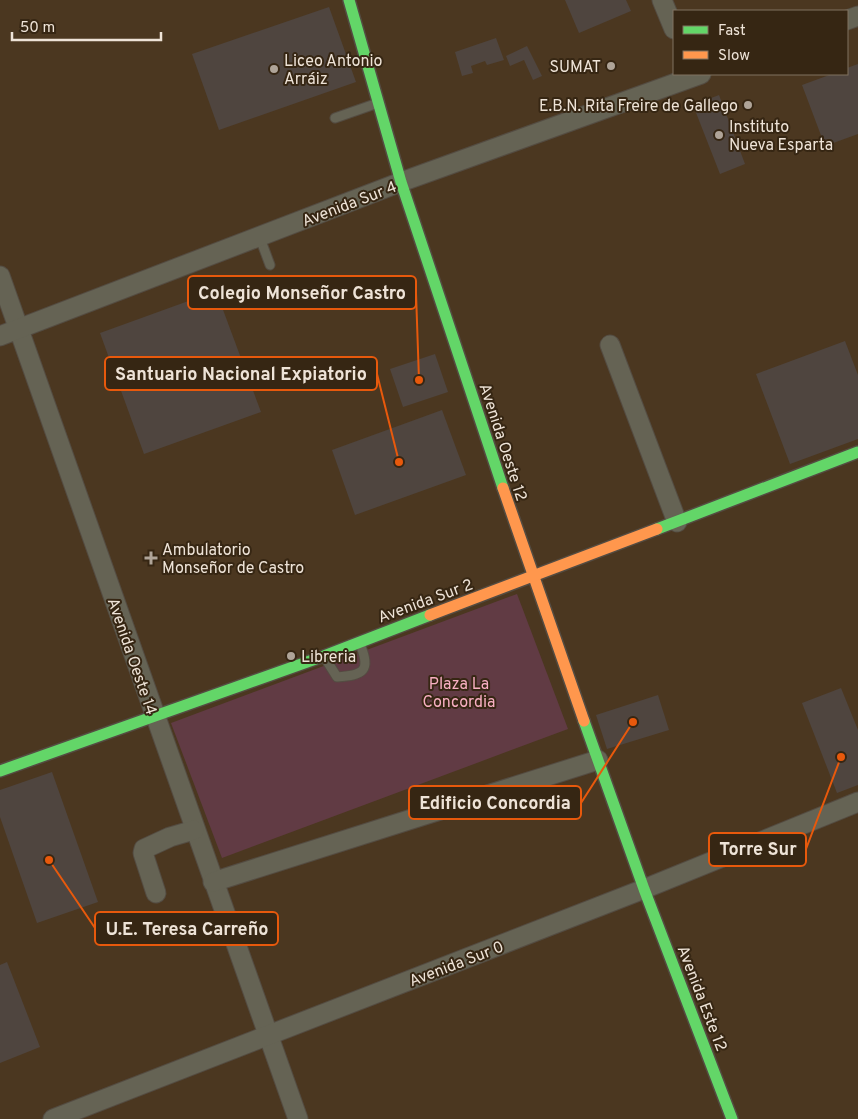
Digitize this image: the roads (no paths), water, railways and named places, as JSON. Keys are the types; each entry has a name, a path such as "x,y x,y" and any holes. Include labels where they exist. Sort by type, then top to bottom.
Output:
{"street":[{"name":"Avenida Oeste 12","path":"349,0 402,182 532,578 644,890"},
{"path":"662,0 673,27"},
{"name":"Avenida Sur 4","path":"0,336 402,182 694,75"},
{"name":"Avenida Oeste 14","path":"0,276 154,717 298,1119"},
{"path":"610,345 677,522"},
{"name":"Avenida Sur 2","path":"0,771 324,656 858,452"},
{"path":"214,882 598,760"},
{"name":"Avenida Sur 0","path":"52,1119 644,890 858,802"},
{"path":"156,893 143,853 144,849 170,837 194,830"},
{"name":"Avenida Este 12","path":"644,890 732,1119"}],"lane":[{"path":"335,118 380,102"},
{"path":"260,238 270,265"},
{"path":"324,656 337,677 356,675 365,669 366,664 359,642"}],"place":[{"name":"SUMAT","path":"611,66"},
{"name":"Liceo Antonio Arráiz","path":"274,69"},
{"name":"E.B.N. Rita Freire de Gallego","path":"748,105"},
{"name":"Instituto Nueva Esparta","path":"719,135"},
{"name":"Colegio Monseñor Castro","path":"419,380"},
{"name":"Santuario Nacional Expiatorio","path":"399,462"},
{"name":"Ambulatorio Monseñor de Castro","path":"151,558"},
{"name":"Libreria","path":"291,656"},
{"name":"Edificio Concordia","path":"633,722"},
{"name":"Torre Sur","path":"841,757"},
{"name":"U.E. Teresa Carreño","path":"49,860"}],"park label":[{"name":"Plaza La Concordia","path":"459,692"}]}
